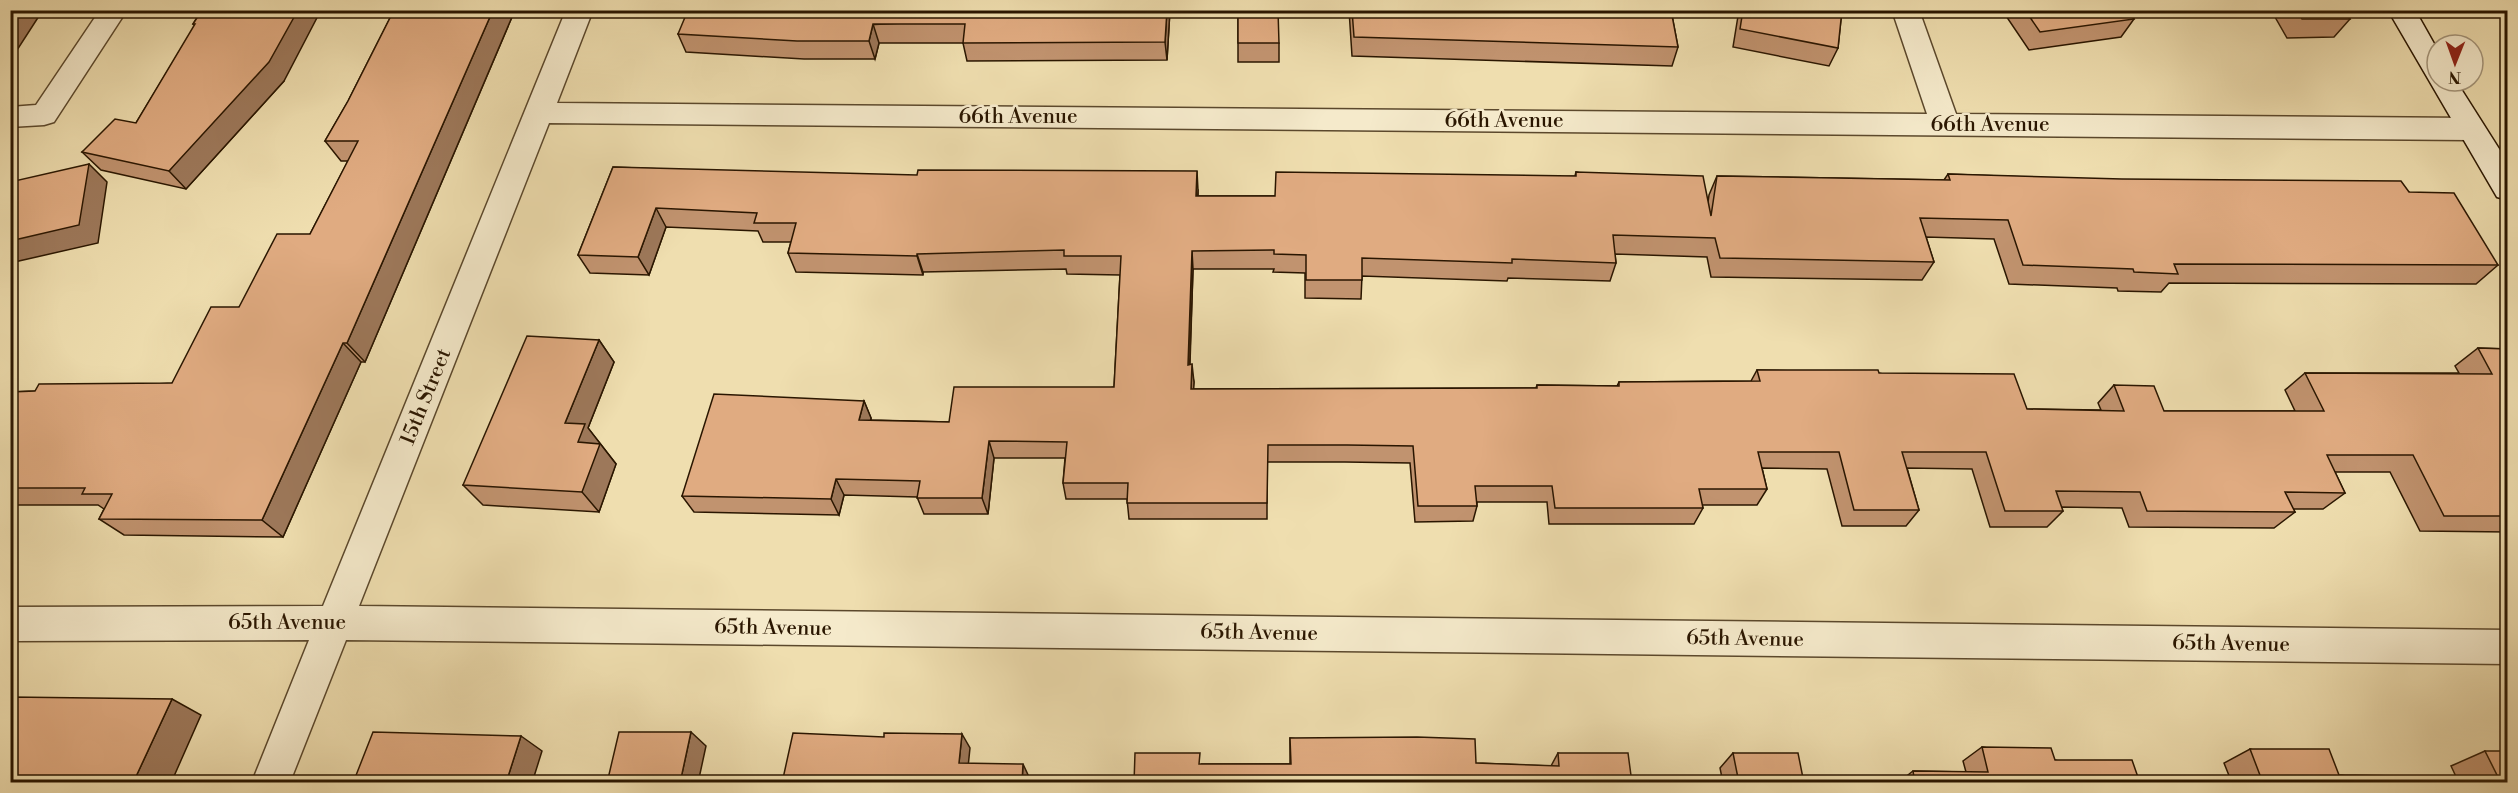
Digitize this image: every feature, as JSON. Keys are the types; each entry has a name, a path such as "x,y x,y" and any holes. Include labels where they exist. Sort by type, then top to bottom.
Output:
{"street":[{"path":"10,117 44,115 114,10"},
{"name":"15th Street","path":"271,783 580,10"},
{"path":"1905,10 1945,124"},
{"path":"2401,10 2425,52"},
{"path":"2449,93 2508,189"},
{"name":"66th Avenue","path":"539,113 2469,129"},
{"name":"65th Avenue","path":"10,624 335,623 2508,647"}],"building":[{"path":"202,10 298,10 269,62 169,171 82,152 115,119 136,123"},
{"path":"394,10 493,10 347,343 343,343 262,520 99,519 112,494 82,494 85,488 10,488 10,392 35,391 39,384 172,383 211,307 239,307 277,234 310,234 358,141 325,141"},
{"path":"688,10 1167,10 1165,42 963,43 965,24 873,24 869,41 797,41 678,34"},
{"path":"1238,10 1278,10 1279,43 1238,43"},
{"path":"1352,10 1671,10 1678,47 1354,37"},
{"path":"1743,10 1842,10 1838,48 1740,29"},
{"path":"2025,10 2127,10 2134,19 2040,32"},
{"path":"2297,10 2344,10 2350,19 2302,19"},
{"path":"89,164 79,225 10,241 10,182"},
{"path":"613,167 917,175 918,170 1197,171 1196,196 1275,196 1276,172 1576,176 1576,172 1703,176 1711,216 1717,176 1950,180 1948,174 2122,179 2401,181 2409,192 2454,193 2498,265 2174,264 2178,274 2134,272 2133,269 2023,265 2008,220 1920,218 1934,262 1720,258 1715,238 1613,235 1616,263 1512,259 1512,263 1362,258 1362,280 1306,280 1306,255 1274,254 1274,250 1192,251 1188,365 1192,364 1191,389 1619,386 1619,382 1760,381 1757,370 1878,370 1879,373 2014,374 2027,409 2124,411 2114,385 2154,386 2164,411 2324,411 2305,373 2492,374 2478,348 2508,349 2508,516 2444,516 2413,455 2327,455 2345,493 2285,492 2295,512 2147,511 2140,492 2056,491 2063,511 2005,511 1986,452 1902,452 1919,510 1854,510 1839,452 1758,452 1767,489 1699,489 1703,508 1555,508 1552,486 1475,486 1477,506 1418,506 1413,446 1347,445 1268,445 1267,503 1127,503 1128,483 1063,483 1067,442 989,441 982,498 917,498 920,481 836,479 831,499 682,496 714,394 864,401 859,420 949,422 954,387 1114,387 1121,256 1064,256 1064,250 917,254 917,256 788,253 796,223 754,223 757,213 656,208 638,257 578,255"},
{"path":"527,336 599,340 565,423 585,424 578,442 600,444 582,492 463,485"},
{"path":"10,697 172,699 133,783 10,783"},
{"path":"373,732 521,736 506,783 353,783"},
{"path":"619,732 691,732 680,783 607,783"},
{"path":"793,733 884,737 884,733 962,734 959,763 1023,764 1022,783 782,783"},
{"path":"1290,738 1475,739 1476,763 1559,766 1558,753 1628,753 1632,783 1134,783 1135,753 1200,753 1199,764 1291,764"},
{"path":"1982,747 2051,748 2055,760 2132,760 2140,783 1915,783 1913,771 1988,772"},
{"path":"2250,749 2329,749 2339,775 2402,776 2405,783 2263,783"},
{"path":"2485,751 2508,751 2508,783 2501,783"},
{"path":"1733,753 1798,753 1804,783 1739,783"}]}
